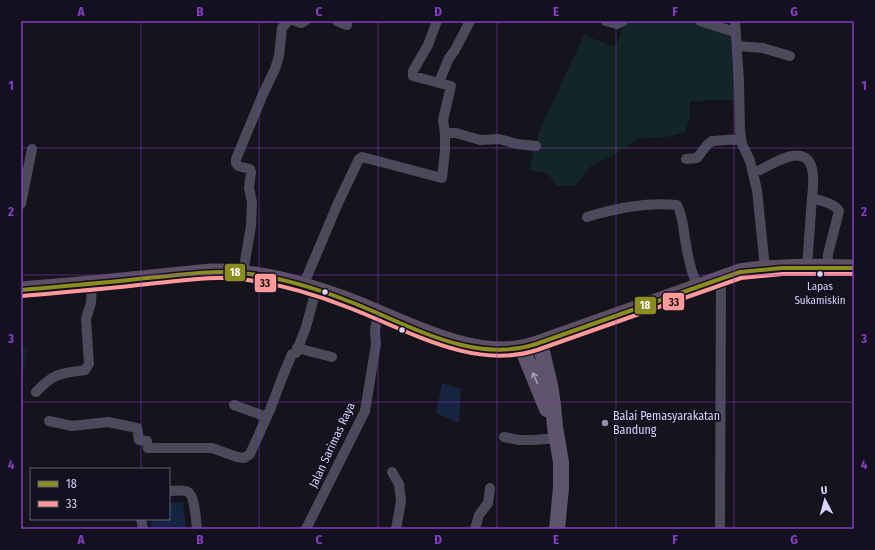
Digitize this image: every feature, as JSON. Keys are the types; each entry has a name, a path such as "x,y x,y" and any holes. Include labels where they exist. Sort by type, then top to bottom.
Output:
{"highway":[{"path":"21,290 210,272 243,273 259,275 310,288 455,342 499,349 522,348 540,343 740,272 765,268 854,268"}],"main road":[{"path":"540,343 550,386 561,462 561,488 557,529"},
{"path":"522,348 556,433"}],"street":[{"path":"243,273 251,226 252,202 249,188 251,172 250,169 238,166 236,159 263,94 276,69 282,28 288,21"},
{"path":"295,21 301,23 305,21"},
{"path":"49,422 72,426 108,422 137,428 139,440 147,441 148,448 212,448 244,458 250,454 292,354 296,353 306,327 310,288 338,203 360,159 365,157 442,178 445,151 443,120 451,86 414,76 413,71 428,45 437,21"},
{"path":"439,82 449,58 455,50 470,21"},
{"path":"606,21 617,24 623,21"},
{"path":"700,21 735,32"},
{"path":"735,21 741,139 750,161 756,185 765,268"},
{"path":"737,46 763,48 790,56"},
{"path":"445,133 456,133 480,140 499,139 517,144 536,146"},
{"path":"686,160 697,158 712,141 741,139"},
{"path":"21,204 32,149"},
{"path":"760,170 790,157 797,156 805,158 813,168 814,181 807,267"},
{"path":"812,198 833,206 839,211 828,254 827,267"},
{"path":"587,217 631,206 661,204 677,205 682,213 687,252 697,286"},
{"path":"720,529 721,278"},
{"path":"36,392 47,380 55,375 86,370 89,364 86,319 91,303 92,284"},
{"path":"353,434 370,343 375,330 378,313"},
{"name":"Jalan Sarimas Raya","path":"306,529 364,411 376,344 375,330"},
{"path":"297,348 332,358"},
{"path":"234,405 267,416"},
{"path":"504,437 527,440 556,433"},
{"path":"392,472 399,484 400,501 396,529"},
{"path":"475,529 479,515 488,503 490,488"},
{"path":"170,492 183,490 192,496 197,529"}],"green space":[{"path":"625,21 687,21 732,33 735,100 690,101 690,117 685,132 667,137 637,139 614,155 591,166 575,186 557,186 548,174 529,170 539,132 584,35 614,47 617,43"},
{"path":"21,348 28,349 21,382"}],"water":[{"path":"442,383 461,389 459,423 436,413"},
{"path":"183,502 186,529 152,529 150,520 170,520 170,503"}],"transit line":[{"name":"18","path":"21,290 198,273 243,273 274,278 319,290 440,339 488,349 512,349 536,344 740,272 782,268 854,268"},
{"name":"33","path":"22,296 198,279 223,278 248,280 298,290 335,302 440,345 488,355 513,355 537,350 741,278 783,274 854,274"}],"place":[{"name":"Lapas Sukamiskin","path":"820,274"},
{"name":"Balai Pemasyarakatan Bandung","path":"605,423"}]}
